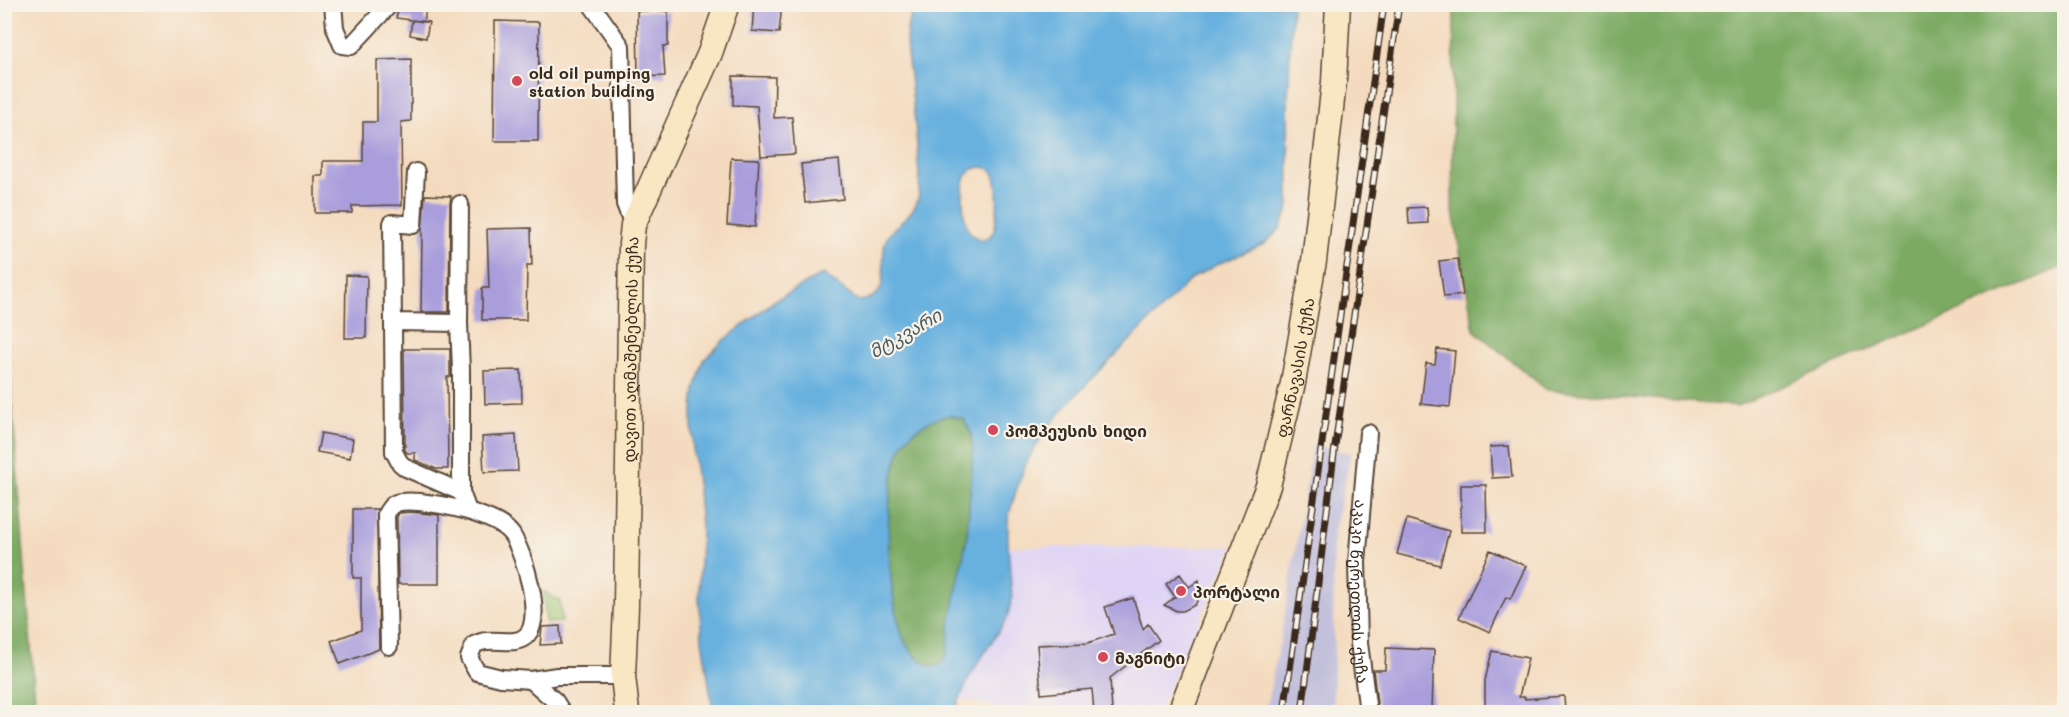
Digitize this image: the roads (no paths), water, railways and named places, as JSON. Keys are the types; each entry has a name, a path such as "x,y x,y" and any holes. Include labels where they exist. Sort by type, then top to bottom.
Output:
{"main road":[{"name":"დავით აღმაშენებლის ქუჩა","path":"627,712 623,676 633,225 710,53 727,4"},
{"name":"ფარნავასის ქუჩა","path":"1180,712 1268,486 1293,383 1314,261 1334,82 1338,4"}],"street":[{"path":"333,4 335,28 342,45 351,46 390,4"},
{"path":"591,4 621,46 625,204 633,225"},
{"path":"416,172 413,225 392,223 394,452 406,468 461,492"},
{"path":"460,204 461,492 468,511"},
{"path":"393,322 459,323"},
{"name":"აკაკი წერეთლის ქუჩა","path":"1368,433 1357,562 1359,643 1368,712"},
{"path":"389,646 386,514 399,502 441,504 491,519 512,533 528,574 535,606 534,624 526,637 512,642 488,641 474,645 469,658 477,672 501,678 531,680 557,676 623,676"},
{"path":"531,680 555,701 562,712"}],"water":[{"name":"მტკვარი","path":"918,4 1292,5 1288,102 1289,207 1280,229 1264,244 1216,265 1191,279 1074,397 1046,430 1026,463 1008,518 1012,598 1007,618 971,674 955,712 721,712 713,710 702,640 699,597 701,528 692,420 695,389 704,360 722,342 774,301 823,274 858,301 877,294 883,280 885,243 892,231 915,206 919,195 917,141 906,44 909,22","holes":["982,167 990,170 994,175 997,202 994,230 983,240 974,236 968,229 963,200 966,177 975,168","949,415 964,419 971,433 973,450 967,537 950,624 947,653 941,664 934,667 920,660 909,649 898,621 890,568 889,509 897,458 906,440 926,423"]}],"railway":[{"path":"1284,712 1384,4"},
{"path":"1302,712 1335,446 1399,4"}],"place":[{"name":"old oil pumping station building","path":"517,81"},
{"name":"პომპეუსის ხიდი","path":"993,430"},
{"name":"პორტალი","path":"1181,591"},
{"name":"მაგნიტი","path":"1103,657"}]}
